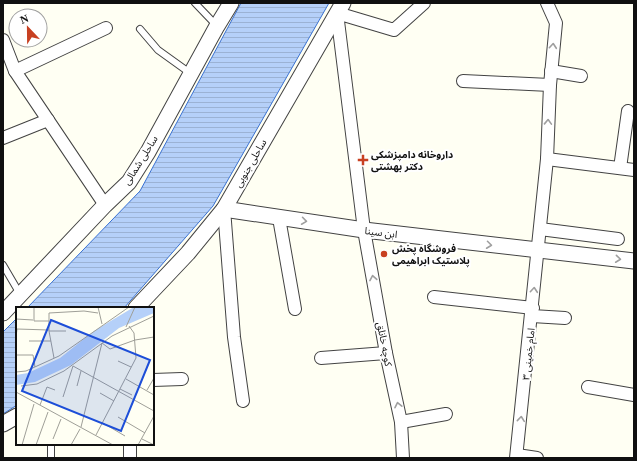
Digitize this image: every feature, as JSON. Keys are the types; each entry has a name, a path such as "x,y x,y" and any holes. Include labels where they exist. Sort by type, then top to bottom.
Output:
{"street":[{"name":"ساحلی شمالی","path":"3,313 105,205 129,182 148,152 216,26 231,3"},
{"path":"340,8 394,30 424,3"},
{"name":"امام خمینی ۳","path":"517,457 547,159 550,85 556,23 547,3"},
{"name":"ساحلی جنوبی","path":"137,307 188,253 224,209 340,8"},
{"name":"کوچه خانلق","path":"340,8 364,230 386,353 401,422 403,458"},
{"path":"10,67 106,28"},
{"path":"3,40 10,67 48,120 105,205"},
{"path":"551,71 581,76"},
{"path":"463,81 550,85"},
{"path":"620,168 628,111"},
{"path":"3,138 48,120"},
{"path":"547,159 634,170"},
{"path":"224,209 234,337 243,401"},
{"name":"ابن سینا","path":"224,209 364,230 634,261"},
{"path":"279,218 295,309"},
{"path":"540,229 618,239"},
{"path":"434,297 565,318"},
{"path":"321,358 386,353"},
{"path":"154,380 182,379"},
{"path":"588,387 634,395"},
{"path":"401,422 446,414"},
{"path":"3,424 16,417"},
{"path":"130,445 130,458"},
{"path":"517,457 537,458"}],"lane":[{"path":"194,3 216,26"},
{"path":"140,29 158,50 190,73"},
{"path":"3,265 20,294"},
{"path":"51,445 51,458"}],"water":[{"path":"241,3 329,3 213,206 125,307 28,307 140,191"},
{"path":"16,319 16,406 3,414 3,332"}],"place":[{"name":"داروخانه دامپزشکی دکتر بهشتی","path":"363,160"},
{"name":"فروشگاه پخش پلاستیک ابراهیمی","path":"384,254"}]}
